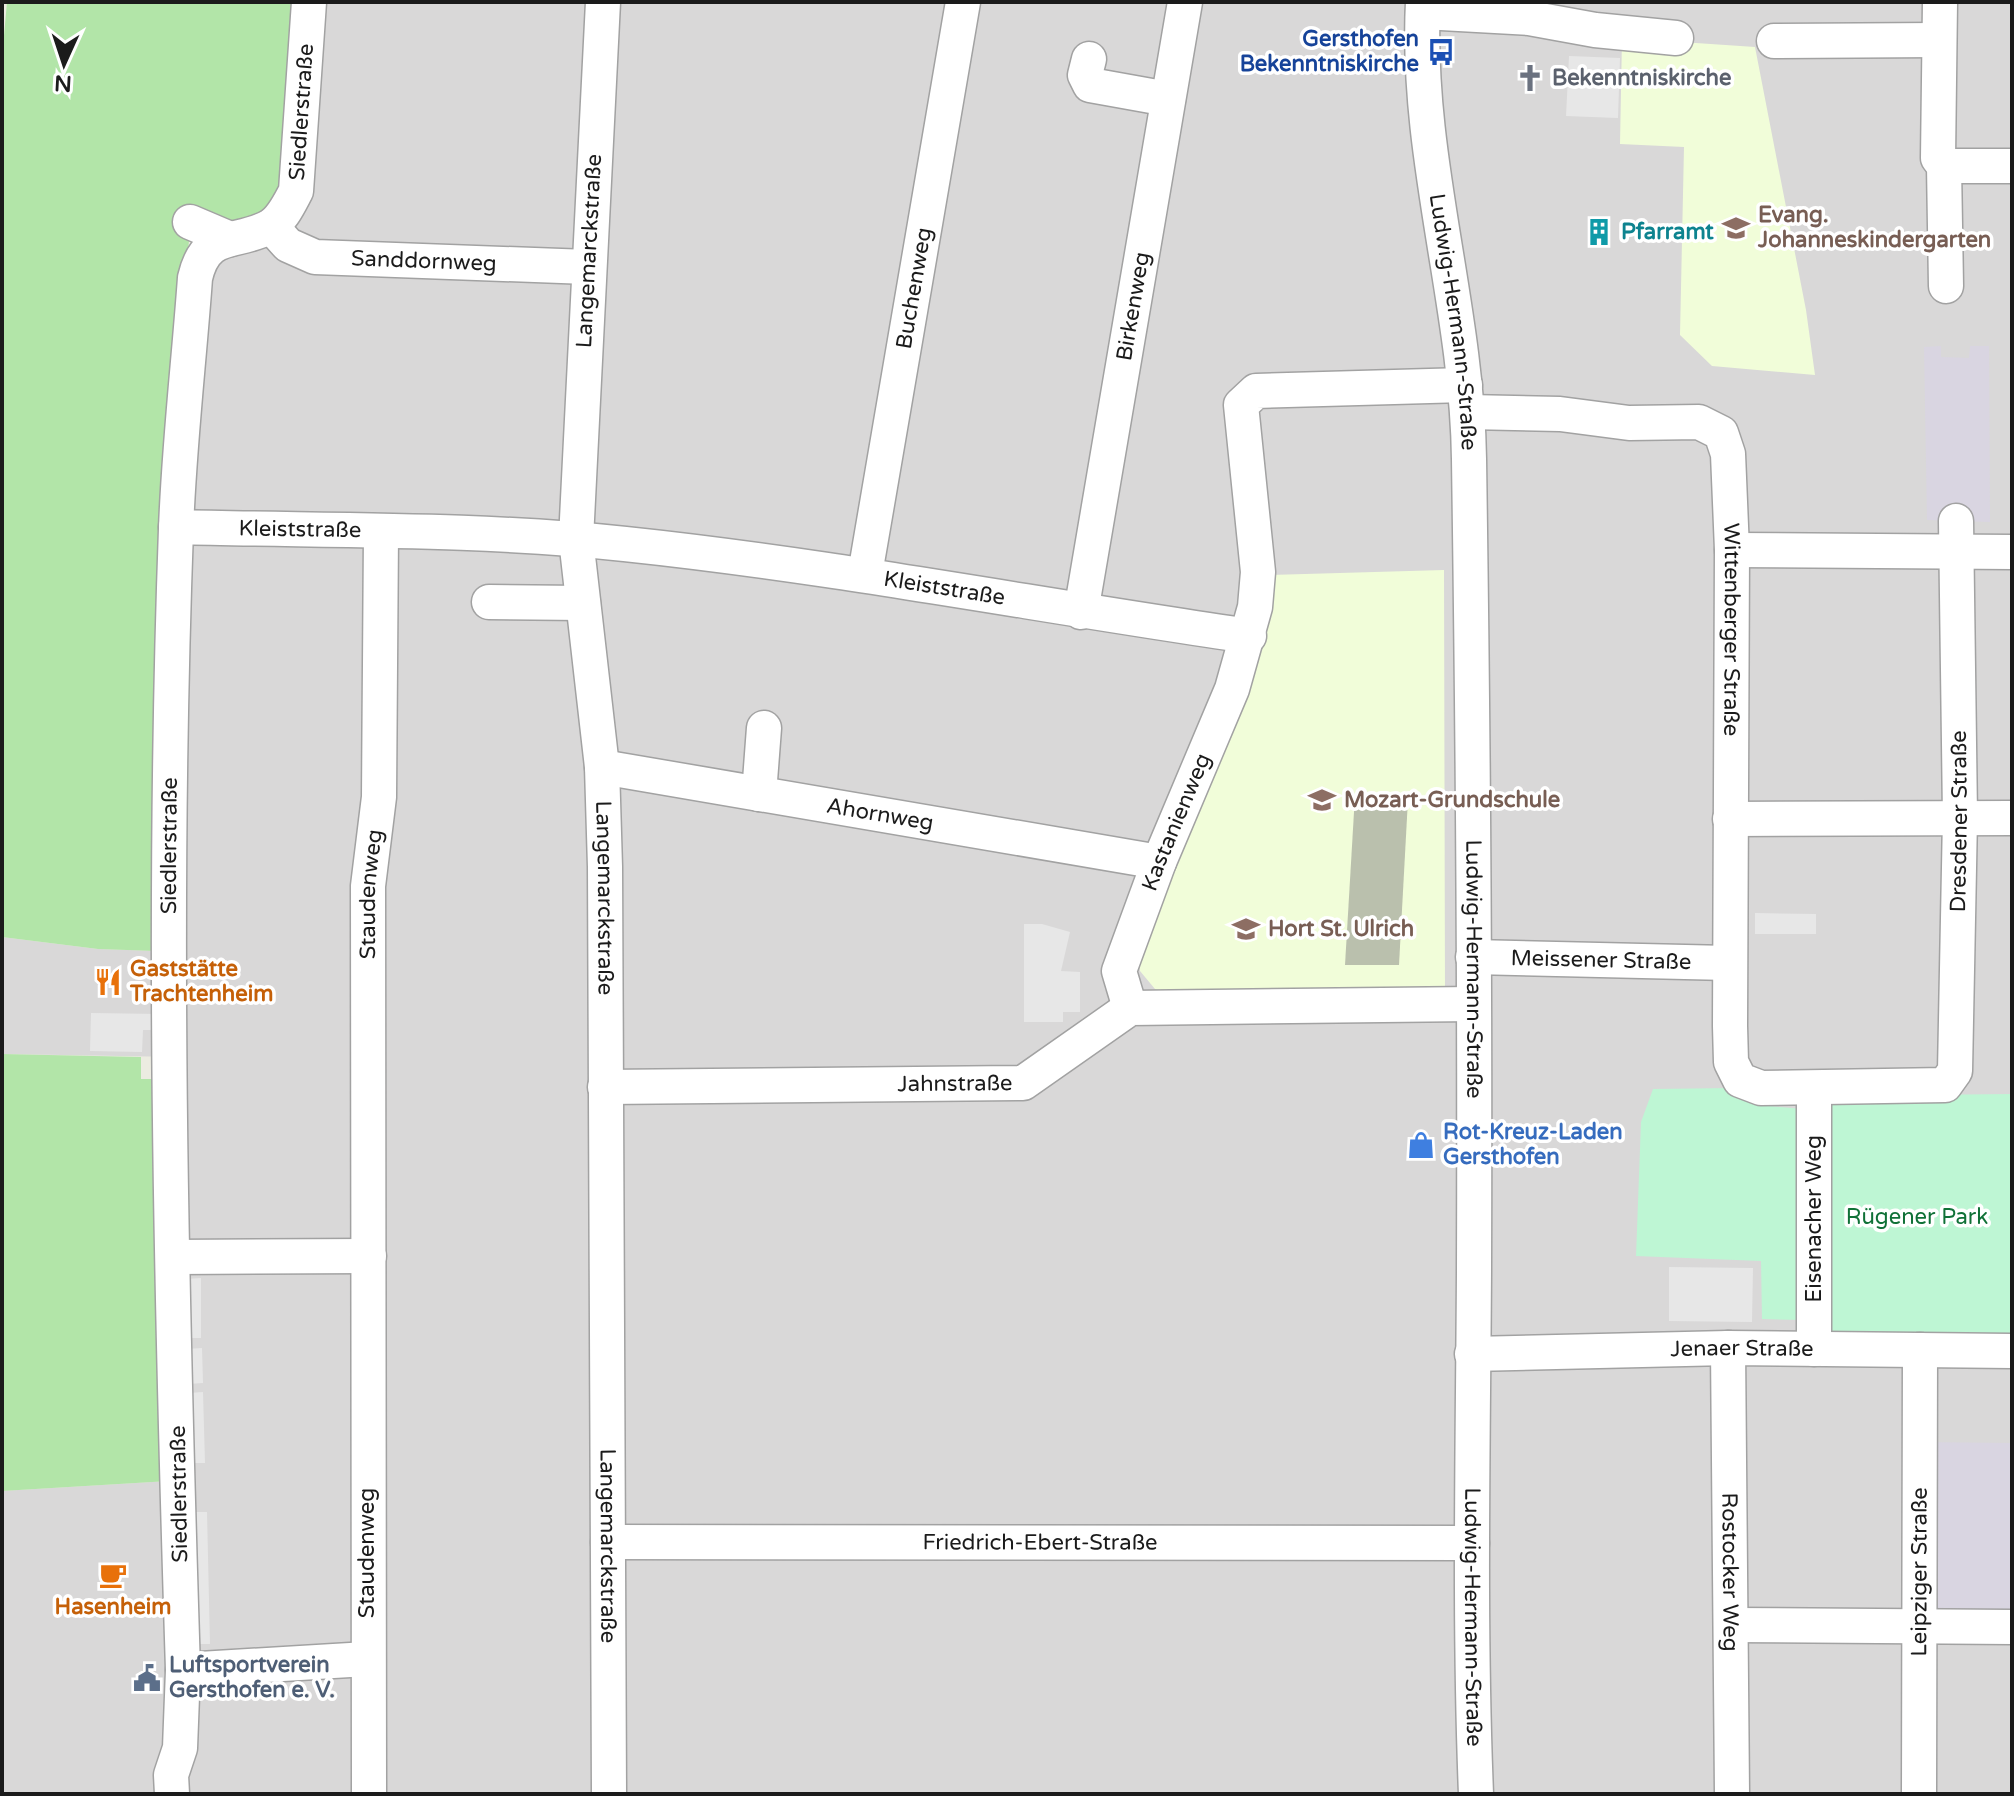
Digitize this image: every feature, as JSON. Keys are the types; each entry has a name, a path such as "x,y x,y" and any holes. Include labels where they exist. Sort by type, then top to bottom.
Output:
{"street":[{"name":"Siedlerstraße","path":"172,1794 171,1775 180,1748 183,1670 169,1019 176,527 195,278 205,251 271,226 285,212 296,191 309,2"},
{"name":"Langemarckstraße","path":"603,2 576,539 602,767 609,1794"},
{"name":"Buchenweg","path":"865,574 963,2"},
{"name":"Birkenweg","path":"1081,612 1185,2"},
{"path":"1940,2 1938,158 1944,166 1946,286"},
{"path":"1423,7 1676,38"},
{"name":"Ludwig-Hermann-Straße","path":"1423,7 1430,156 1467,398 1476,1794"},
{"path":"1774,41 1939,40"},
{"path":"1089,59 1085,75 1090,85 1168,99"},
{"path":"1944,166 2012,166"},
{"path":"190,222 230,239"},
{"name":"Sanddornweg","path":"271,226 288,245 315,257 588,267"},
{"path":"1249,636 1258,572 1241,405 1256,391 1467,398"},
{"name":"Wittenberger Straße","path":"1467,398 1629,423 1699,422 1721,433 1728,454 1732,550 1728,963 1731,1062 1740,1080 1761,1088 1814,1089"},
{"name":"Kleiststraße","path":"176,527 576,539 865,574 1081,612 1249,636"},
{"name":"Staudenweg","path":"369,1794 368,886 379,797 381,533"},
{"path":"1732,550 1956,536 2012,552"},
{"name":"Dresdener Straße","path":"1814,1089 1945,1085 1955,1071 1960,817 1956,536"},
{"path":"489,602 583,603"},
{"name":"Kastanienweg","path":"1130,1008 1119,971 1159,862 1232,689 1249,636"},
{"path":"759,794 764,728"},
{"name":"Ahornweg","path":"602,767 1159,862"},
{"path":"1730,819 2012,818"},
{"name":"Meissener Straße","path":"1473,957 1728,963"},
{"path":"1130,1008 1473,1004"},
{"name":"Jahnstraße","path":"605,1087 1023,1083 1130,1008"},
{"name":"Eisenacher Weg","path":"1814,1089 1814,1349"},
{"path":"174,1257 369,1256"},
{"name":"Jenaer Straße","path":"1472,1354 1728,1348 2012,1351"},
{"name":"Rostocker Weg","path":"1728,1348 1732,1794"},
{"name":"Leipziger Straße","path":"1919,1794 1920,1350"},
{"name":"Friedrich-Ebert-Straße","path":"608,1542 1472,1543"},
{"path":"1731,1625 2012,1627"},
{"path":"183,1670 367,1659"},
{"name":"Siedlerstraße","path":"180,1748 190,1771 192,1794"}],"shaded area":[{"path":"320,2 2012,2 2012,1794 2,1794 2,1491 169,1481 179,1057 2,1054 2,937 98,949 156,951 207,272"},
{"name":"Evang. Johanneskindergarten","path":"1622,38 1755,47 1806,310 1815,375 1712,366 1680,335 1684,147 1620,144"},
{"path":"1569,56 1620,58 1618,118 1566,116"},
{"path":"1941,346 1941,357 1969,358 1970,346 1989,346 1990,522 1927,520 1924,347"},
{"name":"Mozart-Grundschule","path":"1444,570 1445,997 1164,993 1155,989 1140,971 1138,953 1266,575"},
{"path":"1355,795 1408,799 1399,965 1345,965"},
{"path":"1755,913 1816,914 1816,934 1755,934"},
{"path":"1024,924 1042,924 1070,932 1061,971 1080,972 1080,1012 1063,1012 1063,1022 1024,1022"},
{"path":"91,1013 159,1014 159,1030 143,1030 142,1052 90,1051"},
{"path":"1669,1267 1753,1268 1752,1322 1669,1321"},
{"path":"201,1278 201,1338 187,1338 186,1279"},
{"path":"202,1348 203,1383 188,1384 187,1349"},
{"path":"203,1392 205,1463 190,1463 189,1393"},
{"path":"1919,1442 2012,1443 2012,1627 1917,1626"},
{"path":"193,1512 207,1512 210,1644 195,1644"}],"green space":[{"path":"7,2 296,2 283,184 265,210 245,223 190,230 167,475 156,951 98,949 2,937 2,58"},
{"path":"2,1054 141,1057 141,1079 157,1079 169,1481 2,1491"},
{"path":"1732,1088 1759,1105 1802,1109 1803,1320 1762,1319 1761,1261 1636,1256 1641,1122 1653,1089"},
{"name":"Rügener Park","path":"2012,1094 2012,1338 1823,1338 1822,1096"}],"place":[{"name":"Gersthofen Bekenntniskirche","path":"1441,52"},
{"name":"Bekenntniskirche","path":"1530,78"},
{"name":"Evang. Johanneskindergarten","path":"1736,228"},
{"name":"Pfarramt","path":"1599,232"},
{"name":"Mozart-Grundschule","path":"1322,800"},
{"name":"Hort St. Ulrich","path":"1246,929"},
{"name":"Gaststätte Trachtenheim","path":"108,982"},
{"name":"Rot-Kreuz-Laden Gersthofen","path":"1421,1145"},
{"name":"Hasenheim","path":"113,1575"},
{"name":"Luftsportverein Gersthofen e. V.","path":"147,1678"}]}
